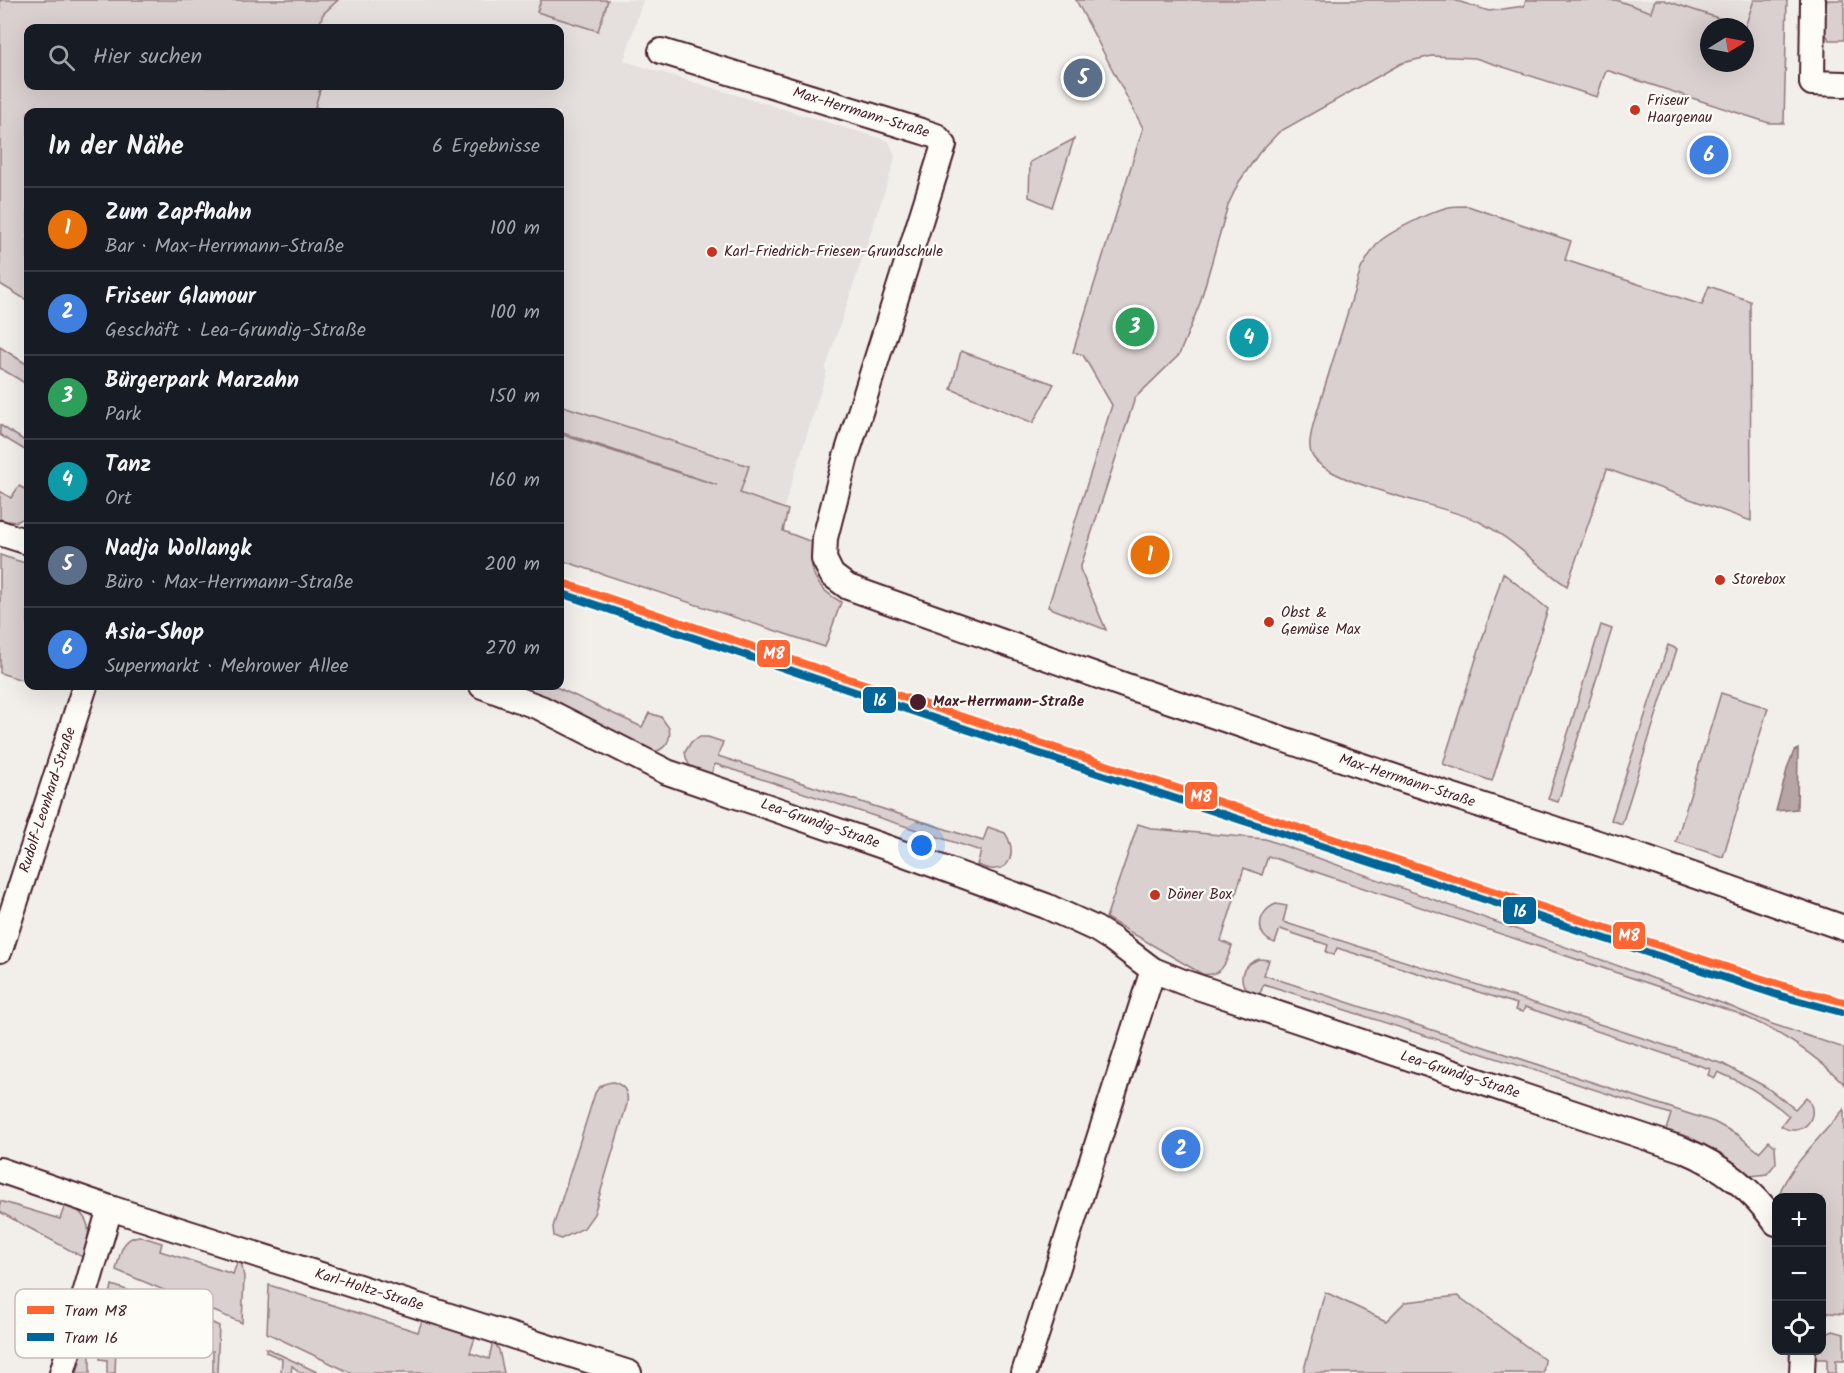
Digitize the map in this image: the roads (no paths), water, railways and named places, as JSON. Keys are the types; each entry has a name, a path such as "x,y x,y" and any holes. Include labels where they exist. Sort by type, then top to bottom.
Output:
{"street":[{"path":"1813,0 1812,82 1844,84"},
{"name":"Max-Herrmann-Straße","path":"661,51 924,132 936,136 944,145 849,450 825,538 824,559 832,575 848,587 1135,689 1644,858 1844,928"},
{"path":"0,532 24,541"},
{"name":"Rudolf-Leonhard-Straße","path":"0,950 84,690"},
{"name":"Lea-Grundig-Straße","path":"493,690 541,708 667,772 845,832 1046,906 1096,929 1153,970 1226,997 1705,1158 1739,1182 1772,1218"},
{"path":"1024,1373 1153,970"},
{"name":"Karl-Holtz-Straße","path":"0,1170 110,1208 629,1373"},
{"path":"87,1289 110,1208"},
{"path":"1802,1373 1803,1355"},
{"path":"63,1373 67,1358"}],"tram line":[{"name":"M8","path":"564,583 1100,763 1784,986 1844,1002"},
{"name":"16","path":"564,594 1097,773 1781,996 1841,1012"}],"place":[{"name":"Nadja Wollangk","path":"1083,78"},
{"name":"Friseur Haargenau","path":"1635,110"},
{"name":"Asia-Shop","path":"1709,155"},
{"name":"Karl-Friedrich-Friesen-Grundschule","path":"712,252"},
{"name":"Bürgerpark Marzahn","path":"1135,327"},
{"name":"Tanz","path":"1249,338"},
{"name":"Zum Zapfhahn","path":"1150,555"},
{"name":"Storebox","path":"1720,580"},
{"name":"Obst & Gemüse Max","path":"1269,622"},
{"name":"Max-Herrmann-Straße","path":"918,702"},
{"name":"Döner Box","path":"1155,895"},
{"name":"Friseur Glamour","path":"1181,1149"}]}
